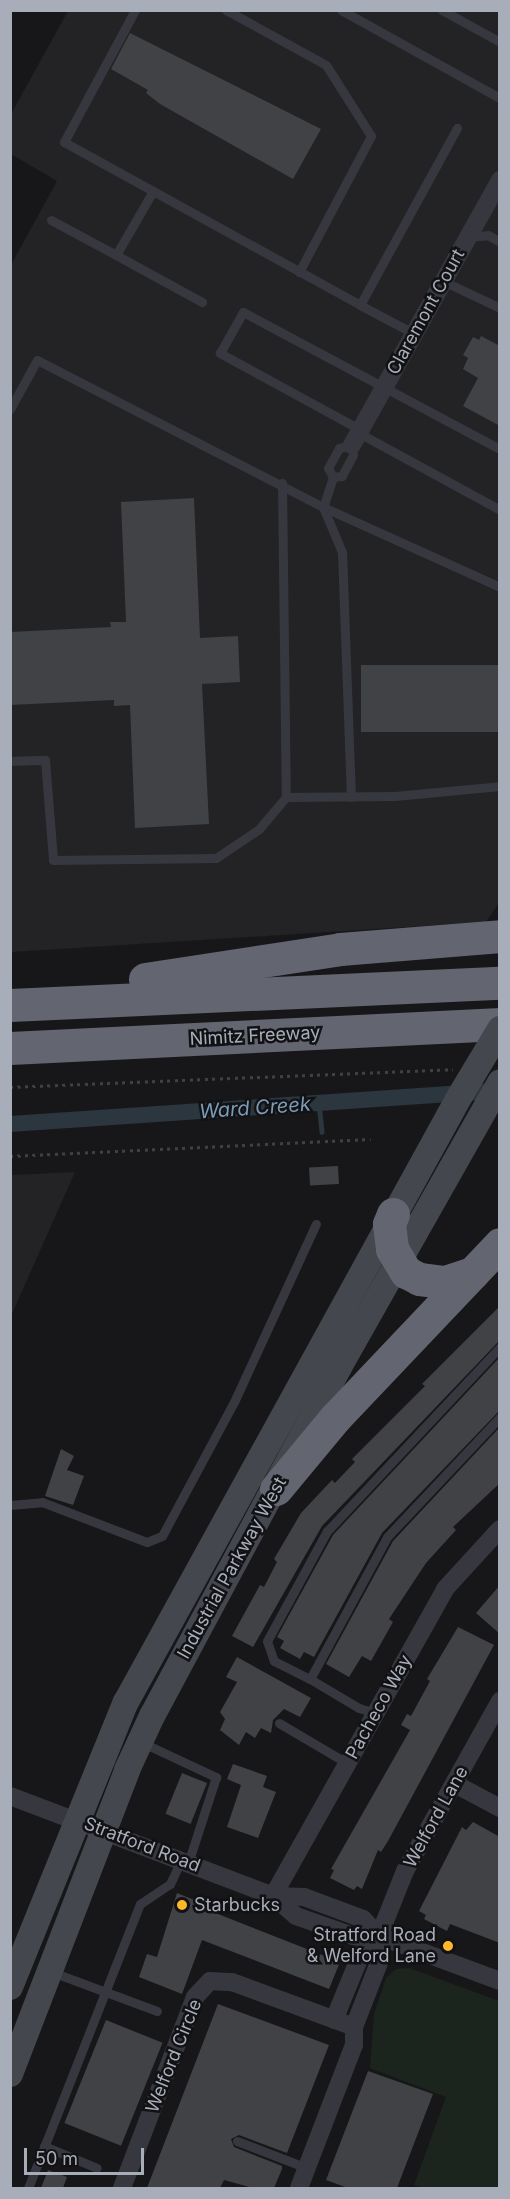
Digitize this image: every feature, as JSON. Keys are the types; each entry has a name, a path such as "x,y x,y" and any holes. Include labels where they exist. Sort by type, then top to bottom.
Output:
{"highway":[{"path":"145,979 340,949 500,936"},
{"path":"10,985 500,964"},
{"path":"10,1005 500,983"},
{"path":"10,1028 500,1006"},
{"name":"Nimitz Freeway","path":"10,1048 500,1024"},
{"path":"393,1214 389,1236 406,1272 431,1281 445,1282 473,1274"},
{"path":"276,1490 335,1418 500,1244"}],"main road":[{"name":"Industrial Parkway West","path":"10,1987 105,1748 153,1650 425,1156 500,1029"},
{"name":"Industrial Parkway West","path":"10,2074 104,1830 141,1742 177,1667 500,1082"}],"street":[{"name":"Claremont Court","path":"357,436 500,180"},
{"name":"Pacheco Way","path":"273,1896 445,1589 500,1528"},
{"name":"Welford Lane","path":"379,1936 405,1871 500,1701"},
{"path":"455,1784 500,1808"},
{"name":"Stratford Road","path":"10,1796 273,1896 296,1916 356,1937 379,1936 500,1981"},
{"path":"334,2020 362,1954 379,1936"},
{"path":"299,2188 354,2045 354,2027 380,1960 379,1936"},
{"name":"Welford Circle","path":"122,2188 195,1997 210,1981 232,1982 354,2027"}],"lane":[{"path":"135,10 64,142 414,333"},
{"path":"226,10 326,65 371,136 299,272"},
{"path":"341,10 500,98"},
{"path":"441,10 500,42"},
{"path":"360,305 457,128"},
{"path":"116,255 153,191"},
{"path":"51,220 202,302"},
{"path":"467,237 488,235 500,242"},
{"path":"443,281 500,308"},
{"path":"500,449 243,312 220,353 357,436 500,510"},
{"path":"10,409 37,360 175,433 282,483 323,507 500,587"},
{"path":"333,477 342,476 353,455 357,436"},
{"path":"351,797 342,552 323,507 333,477 328,468 339,448 357,436"},
{"path":"10,761 45,760 53,860 216,858 259,829 286,797 282,483"},
{"path":"286,797 351,797 500,786"},
{"path":"10,1505 42,1502 147,1542 162,1536 234,1402 316,1224"},
{"path":"375,1713 359,1708 274,1660 267,1641 327,1531 500,1347"},
{"path":"310,1679 387,1538 500,1417"},
{"path":"279,1724 347,1763"},
{"path":"28,2188 140,1904 170,1884 185,1862 216,1777 141,1742"},
{"path":"50,1971 157,2011"},
{"path":"237,2141 307,2168"},
{"path":"44,2146 97,2168"}],"path":[{"path":"10,1087 457,1069"},
{"path":"10,1156 371,1139"}],"shaded area":[{"path":"68,11 499,11 500,901 486,922 11,952 11,265 57,181 11,154 11,114"},
{"path":"75,1172 11,1316 11,1175"},
{"path":"409,1968 499,2001 499,2188 423,2188 414,2185 446,2097 370,2068 374,2014 386,1978 396,1969"}],"building":[{"path":"130,33 321,129 293,179 160,104 146,93 148,90 111,69"},
{"path":"481,336 500,346 500,426 463,406 478,378 463,369 468,358 463,355 473,337 479,340"},
{"path":"194,498 200,638 238,636 240,682 202,684 209,824 135,828 130,705 114,706 114,700 10,705 10,632 111,627 110,622 126,622 121,502"},
{"path":"361,665 500,665 500,732 361,732"},
{"path":"338,1166 339,1184 310,1185 309,1168"},
{"path":"500,1306 500,1340 322,1526 253,1647 232,1636 260,1585 264,1587 277,1562 274,1559 301,1513 332,1480 335,1483 355,1462 352,1459 425,1386 422,1384"},
{"path":"500,1357 500,1410 382,1533 314,1657 304,1652 300,1659 280,1648 284,1641 277,1637 333,1535"},
{"path":"500,1427 500,1483 453,1527 456,1530 426,1563 389,1619 393,1622 371,1661 362,1656 349,1677 326,1664 393,1541"},
{"path":"61,1449 74,1456 67,1470 84,1476 73,1505 45,1496"},
{"path":"500,1585 500,1634 476,1613"},
{"path":"458,1627 494,1645 388,1841 381,1852 378,1850 362,1889 357,1886 354,1890 330,1878 334,1870 331,1869 410,1730 401,1725 407,1714 411,1716 430,1681 427,1679"},
{"path":"237,1657 311,1698 300,1717 284,1709 273,1720 271,1733 261,1728 255,1738 246,1732 239,1745 220,1730 225,1719 220,1712 237,1682 226,1677"},
{"path":"233,1764 267,1776 263,1787 276,1792 258,1838 227,1827 241,1785 227,1779"},
{"path":"182,1773 207,1783 191,1824 166,1814"},
{"path":"473,1822 500,1837 500,1943 450,1924 447,1931 424,1919 426,1915 419,1911 462,1827 466,1830"},
{"path":"177,1893 214,1908 213,1912 340,1962 329,1989 202,1940 182,1994 139,1977 147,1954 157,1957"},
{"path":"218,2004 329,2045 287,2153 239,2135 231,2139 234,2147 282,2166 282,2169 274,2188 253,2188 224,2180 220,2188 147,2188"},
{"path":"106,2020 163,2043 121,2146 64,2123"},
{"path":"368,2071 433,2094 397,2188 348,2188 326,2180"},
{"path":"48,2170 67,2177 63,2188 41,2188"}],"waterway":[{"name":"Ward Creek","path":"10,1124 500,1091"},
{"path":"319,1103 322,1132"}],"place":[{"name":"Starbucks","path":"182,1905"},
{"name":"Stratford Road & Welford Lane","path":"448,1946"}]}
